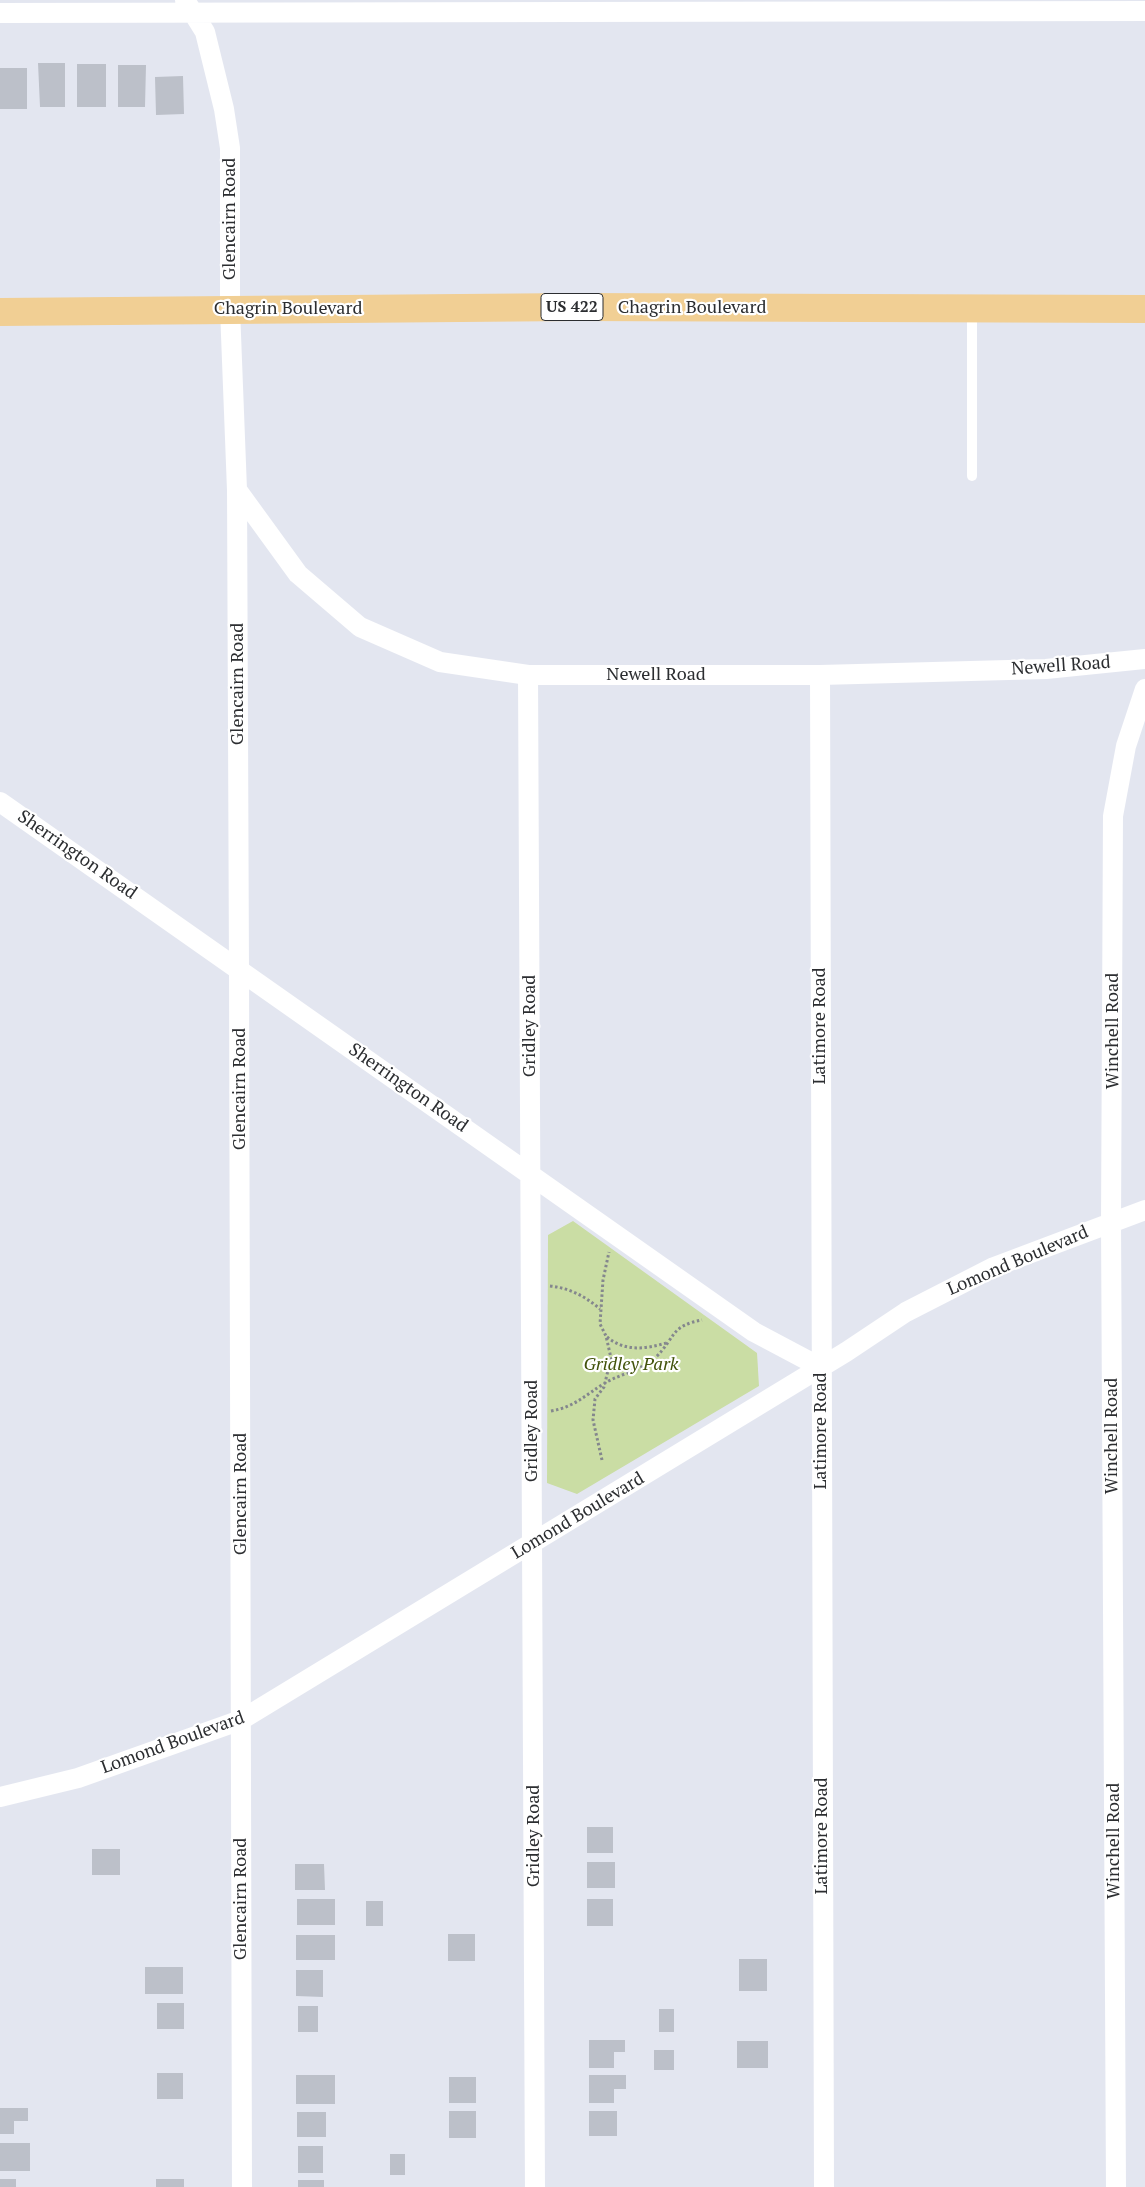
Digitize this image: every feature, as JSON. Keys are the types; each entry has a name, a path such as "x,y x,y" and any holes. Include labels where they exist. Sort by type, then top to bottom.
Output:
{"main road":[{"name":"Chagrin Boulevard","path":"0,312 230,309 1145,309"}],"street":[{"path":"0,13 190,7 1145,11"},
{"name":"Glencairn Road","path":"190,7 205,32 228,128 230,309 237,490 240,970 242,2187"},
{"name":"Newell Road","path":"237,490 298,574 360,627 440,662 528,675 820,675 1046,669 1145,659"},
{"name":"Gridley Road","path":"528,675 535,2187"},
{"name":"Latimore Road","path":"820,675 820,1367 824,2187"},
{"name":"Winchell Road","path":"1116,2187 1111,1222 1113,816 1126,746 1145,690"},
{"name":"Sherrington Road","path":"0,802 754,1332 820,1367"},
{"name":"Lomond Boulevard","path":"0,1797 78,1778 241,1720 533,1544 906,1312 994,1267 1145,1210"}],"lane":[{"path":"972,308 972,476"}],"path":[{"path":"602,1460 593,1420 595,1398 605,1382 611,1358 606,1336 600,1324 603,1280 609,1252"},
{"path":"550,1286 562,1287 586,1298 600,1309"},
{"path":"551,1411 568,1408 605,1382 639,1369 656,1357 677,1328 691,1322 706,1320"},
{"path":"606,1336 613,1342 644,1350 667,1342"}],"green space":[{"name":"Gridley Park","path":"573,1221 757,1353 759,1386 577,1494 547,1483 548,1235"}],"building":[{"path":"38,63 65,63 65,107 40,107"},
{"path":"77,64 106,64 106,107 77,107"},
{"path":"118,65 146,65 145,107 118,107"},
{"path":"0,68 27,68 27,109 0,109"},
{"path":"183,76 184,114 156,115 155,77"},
{"path":"587,1827 613,1827 613,1853 587,1853"},
{"path":"92,1849 120,1849 120,1875 92,1875"},
{"path":"587,1862 615,1862 615,1888 587,1888"},
{"path":"295,1864 324,1864 325,1890 295,1890"},
{"path":"297,1899 335,1899 335,1925 297,1925"},
{"path":"587,1899 613,1899 613,1926 587,1926"},
{"path":"366,1901 383,1901 383,1926 366,1926"},
{"path":"448,1934 475,1934 475,1961 448,1961"},
{"path":"296,1935 335,1935 335,1960 296,1960"},
{"path":"739,1959 767,1959 767,1991 739,1991"},
{"path":"145,1967 183,1967 183,1994 145,1994"},
{"path":"296,1970 323,1970 323,1997 296,1996"},
{"path":"157,2003 184,2003 184,2029 157,2029"},
{"path":"298,2006 318,2006 318,2032 298,2032"},
{"path":"659,2009 674,2009 674,2032 659,2032"},
{"path":"589,2040 625,2040 625,2052 614,2052 614,2068 589,2068"},
{"path":"737,2041 768,2041 768,2068 737,2068"},
{"path":"654,2050 674,2050 674,2070 654,2070"},
{"path":"157,2073 183,2073 183,2099 157,2099"},
{"path":"296,2075 335,2075 335,2104 296,2104"},
{"path":"589,2075 626,2075 626,2089 614,2089 614,2103 589,2103"},
{"path":"449,2077 476,2077 476,2103 449,2103"},
{"path":"0,2108 28,2108 28,2121 14,2121 14,2134 0,2134"},
{"path":"449,2111 476,2111 476,2138 449,2138"},
{"path":"589,2111 617,2111 617,2136 589,2136"},
{"path":"297,2112 326,2112 326,2137 297,2137"},
{"path":"0,2143 30,2143 30,2171 0,2171"},
{"path":"298,2146 323,2146 323,2173 298,2173"},
{"path":"390,2154 405,2154 405,2175 390,2175"},
{"path":"0,2179 16,2179 16,2187 0,2187"},
{"path":"156,2179 184,2179 184,2187 156,2187"},
{"path":"298,2180 324,2180 324,2187 298,2187"}]}
